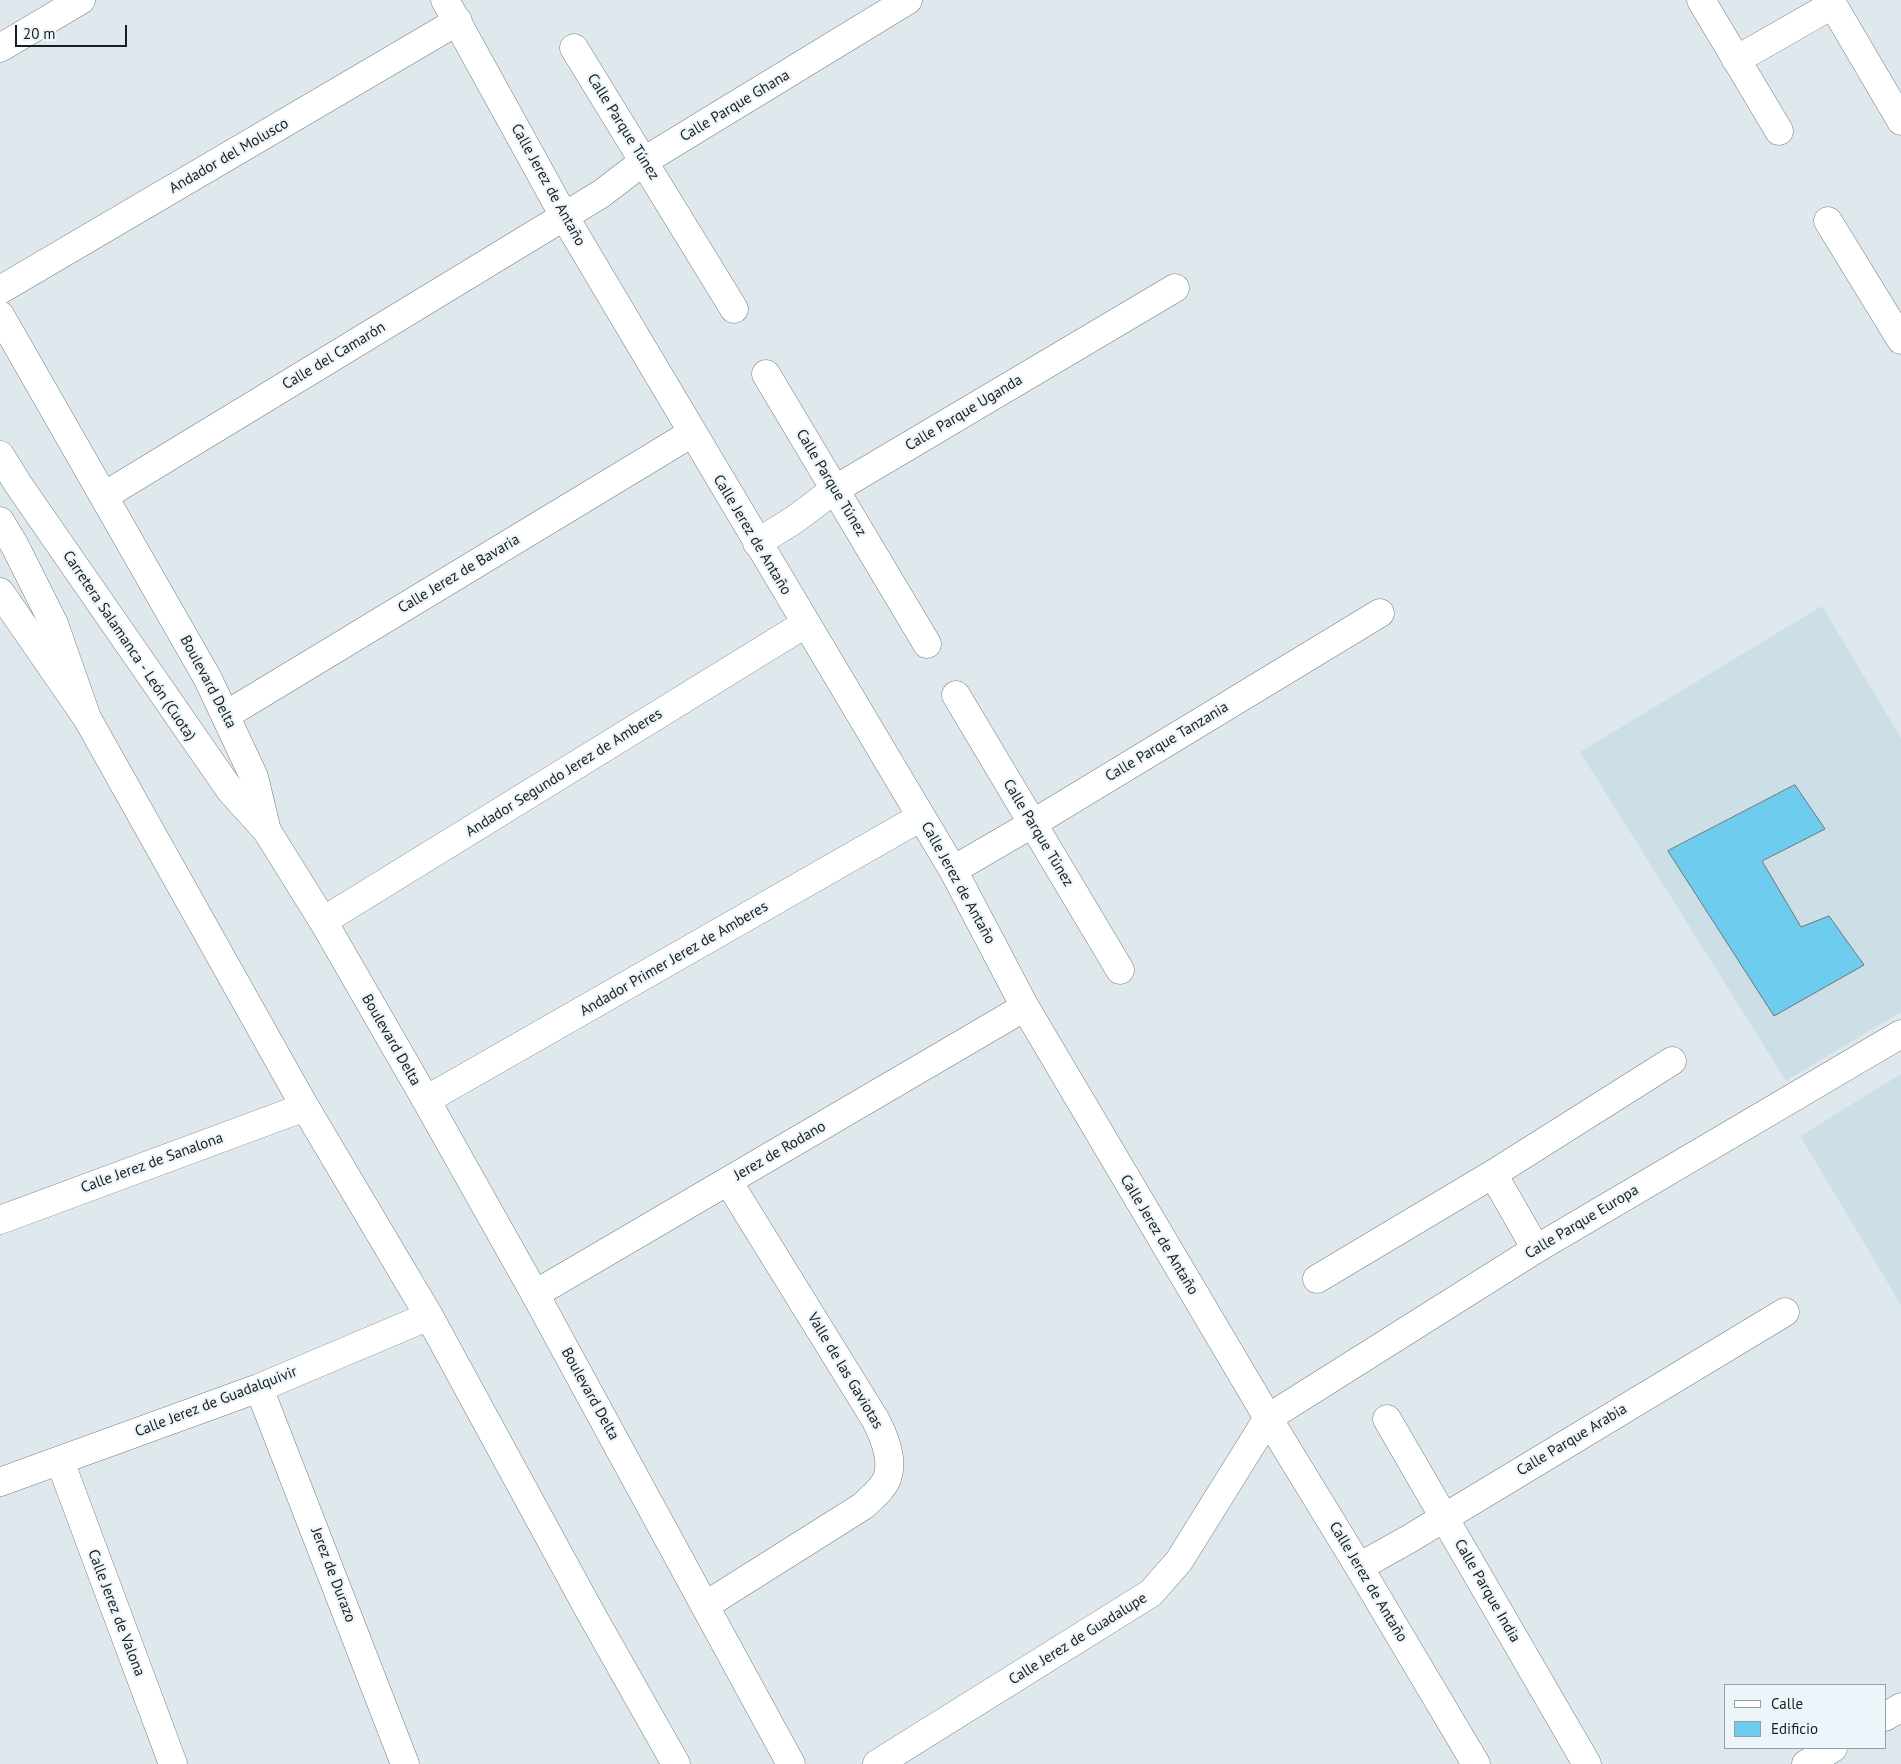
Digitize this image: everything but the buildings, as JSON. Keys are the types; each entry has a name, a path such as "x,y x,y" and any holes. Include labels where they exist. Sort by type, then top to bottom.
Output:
{"main road":[{"path":"0,48 81,0"},
{"name":"Calle Parque Ghana","path":"564,216 601,194 644,161 908,0"},
{"path":"1701,0 1779,131"},
{"path":"1736,60 1831,2 1901,121"},
{"name":"Calle Jerez de Antaño","path":"452,11 564,216 953,870 1025,1007 1268,1418 1476,1764"},
{"name":"Andador del Molusco","path":"0,290 452,11"},
{"name":"Calle Parque Túnez","path":"574,48 734,309"},
{"name":"Calle del Camarón","path":"104,496 564,216"},
{"path":"1828,221 1901,340"},
{"name":"Calle Parque Uganda","path":"757,543 794,520 834,490 1175,288"},
{"name":"Boulevard Delta","path":"0,315 208,679 254,777 267,831 322,921 426,1100 706,1606 791,1764"},
{"name":"Calle Parque Túnez","path":"766,374 926,644"},
{"name":"Calle Jerez de Bavaria","path":"226,714 692,433"},
{"name":"Carretera Salamanca - León (Cuota)","path":"0,455 195,742 230,790 267,831"},
{"path":"0,521 15,546 54,624 87,718"},
{"path":"0,592 87,718 305,1107 429,1316 584,1602 676,1764"},
{"name":"Calle Parque Tanzania","path":"953,870 1380,613"},
{"name":"Andador Segundo Jerez de Amberes","path":"322,921 805,624"},
{"name":"Calle Parque Túnez","path":"956,695 1120,970"},
{"name":"Andador Primer Jerez de Amberes","path":"426,1100 922,817"},
{"name":"Jerez de Rodano","path":"534,1294 1025,1007"},
{"name":"Calle Parque Europa","path":"1268,1418 1536,1249 1901,1034"},
{"path":"1317,1279 1492,1174 1672,1061"},
{"name":"Calle Jerez de Sanalona","path":"0,1220 305,1107"},
{"path":"1492,1174 1536,1249"},
{"name":"Valle de las Gaviotas","path":"706,1606 863,1506 876,1494 886,1479 889,1462 886,1440 876,1419 728,1181"},
{"name":"Calle Parque Arabia","path":"1359,1567 1410,1539 1785,1312"},
{"name":"Calle Jerez de Guadalquivir","path":"0,1482 259,1388 429,1316"},
{"name":"Jerez de Durazo","path":"259,1388 348,1612 405,1764"},
{"name":"Calle Jerez de Guadalupe","path":"877,1764 1151,1594 1179,1561 1268,1418"},
{"name":"Calle Parque India","path":"1387,1419 1587,1764"},
{"name":"Calle Jerez de Valona","path":"60,1461 173,1764"},
{"path":"1886,1715 1901,1707"},
{"path":"1806,1764 1831,1749"}],"shaded area":[{"path":"1822,606 1901,738 1901,1012 1786,1081 1580,752"},
{"path":"1901,1074 1901,1305 1800,1136"}]}
